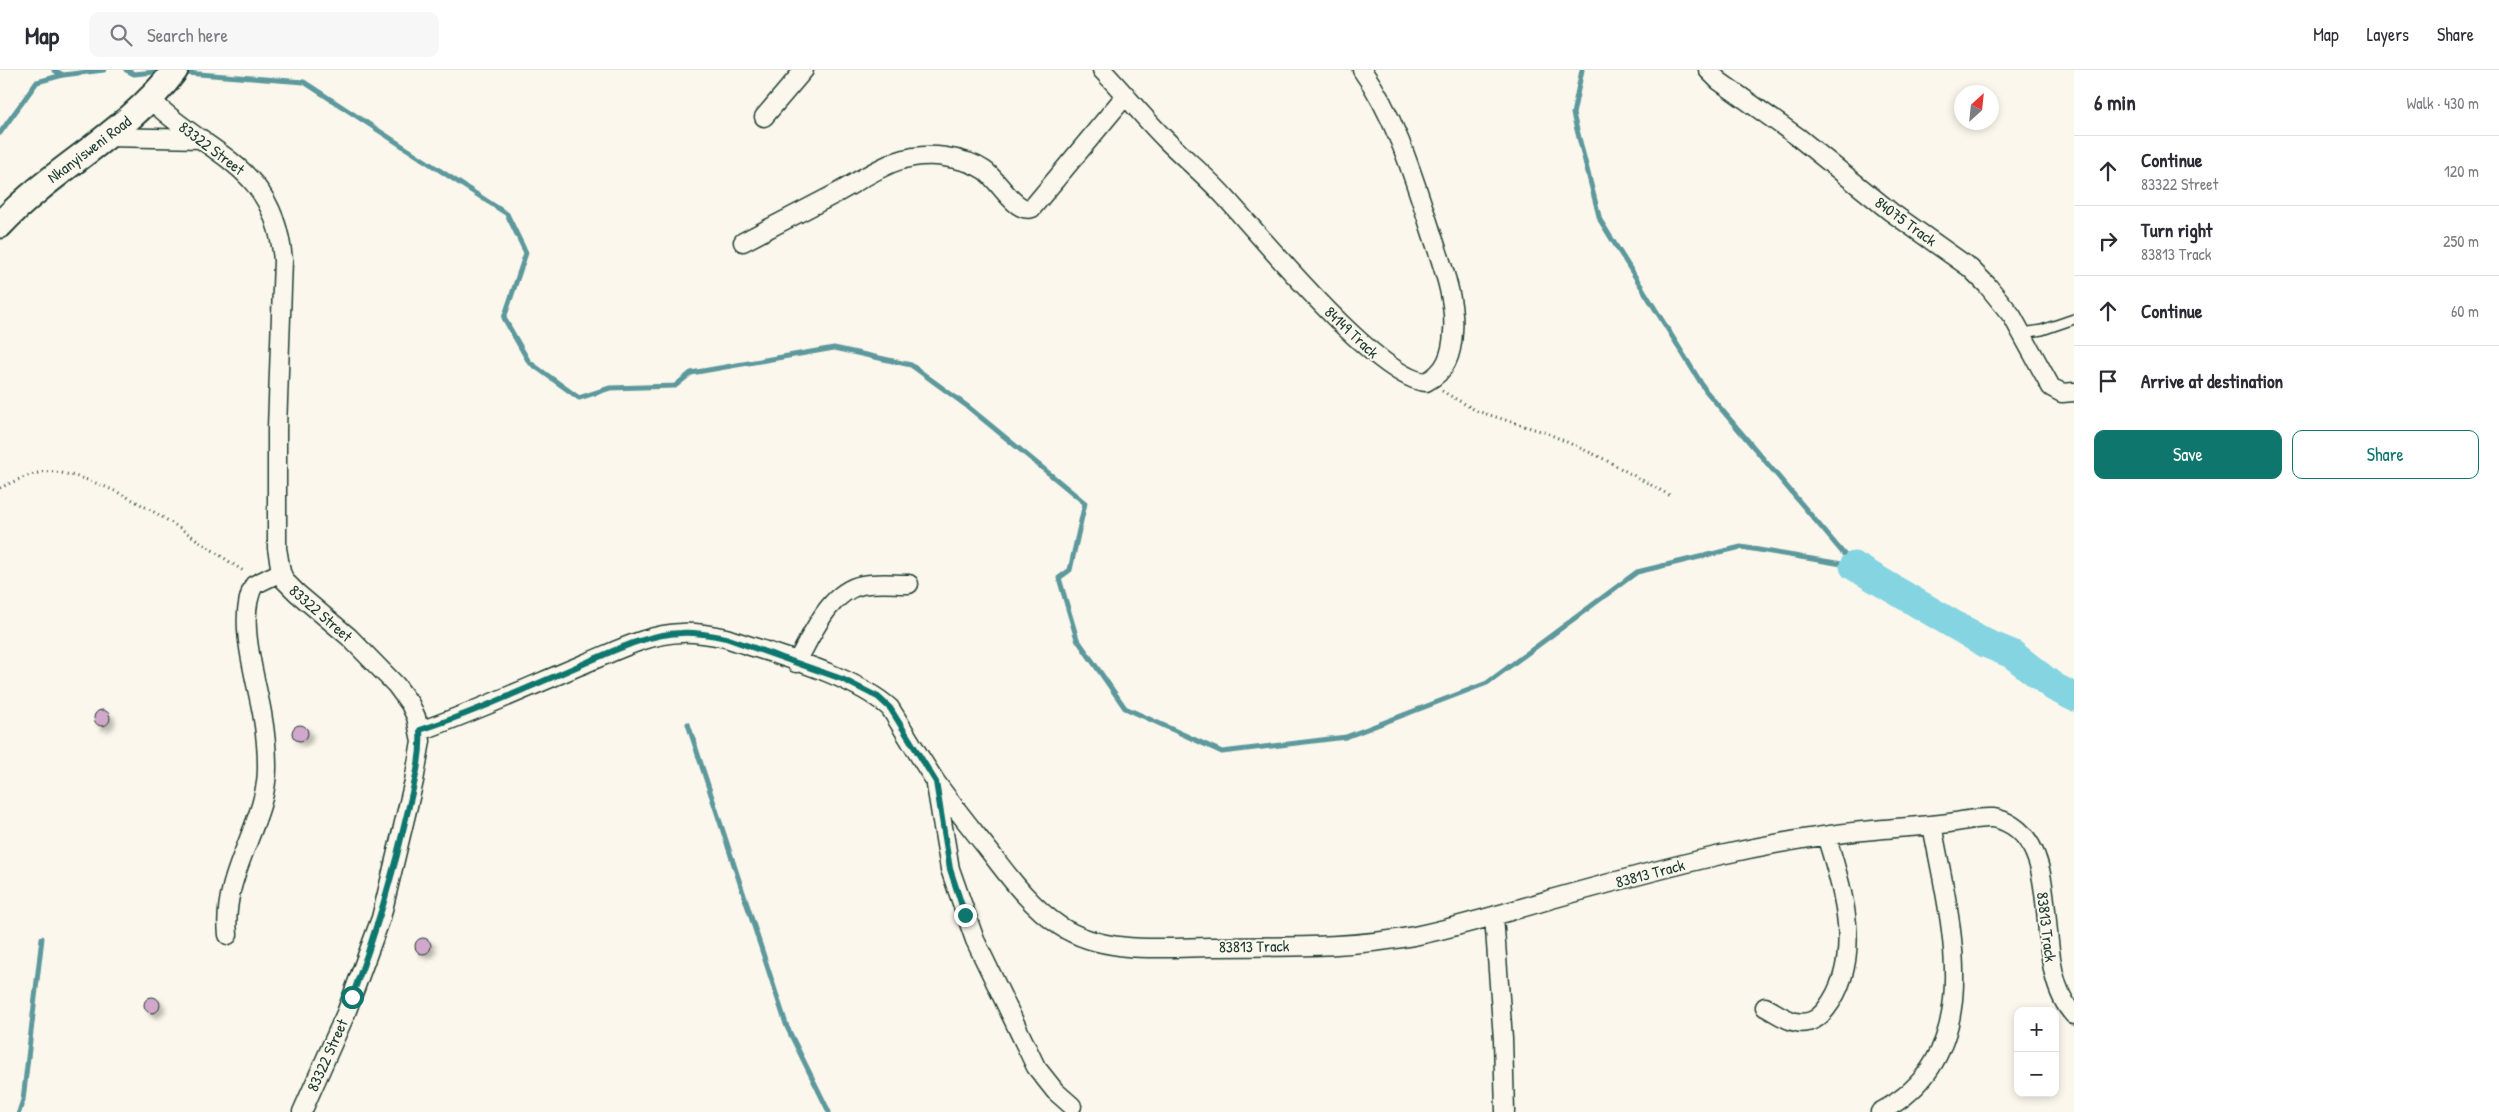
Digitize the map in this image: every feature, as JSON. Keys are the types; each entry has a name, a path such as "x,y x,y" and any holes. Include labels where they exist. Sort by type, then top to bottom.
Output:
{"street":[{"name":"Nkanyisweni Road","path":"0,224 39,188 108,137 151,100 176,70"},
{"path":"764,117 804,70"},
{"name":"84149 Track","path":"1102,70 1165,139 1222,194 1273,253 1322,304 1387,363 1411,379 1426,382"},
{"path":"1362,70 1385,109 1404,152 1449,292 1454,330 1450,355 1441,372 1426,382"},
{"name":"84075 Track","path":"1708,70 1719,81 1798,137 1902,220 1964,263 1987,285 2024,334 2051,387 2062,393 2074,392"},
{"path":"743,242 851,185 880,167 912,157 942,156 973,163 998,180 1019,207 1028,210 1032,208 1126,95"},
{"name":"83322 Street","path":"151,100 165,113 230,158 248,175 263,194 282,240 283,276 277,428 277,548 280,572 285,581 297,593 349,637 396,685 410,704 420,730 420,749 414,781 381,918 346,1013 302,1112"},
{"path":"108,137 202,139"},
{"path":"228,934 227,919 234,879 261,802 268,768 263,714 253,668 247,619 250,592 259,581 280,572"},
{"path":"796,663 824,615 846,592 860,585 909,584"},
{"name":"83813 Track","path":"420,730 480,708 624,647 659,636 680,633 706,634 726,638 842,679 878,697 890,708 936,782 1014,883 1034,905 1064,928 1086,939 1110,945 1164,948 1335,944 1379,941 1412,936 1494,916 1688,862 1774,843 1982,818 1997,819 2014,826 2028,839 2040,871 2054,980 2062,1002 2074,1015"},
{"path":"936,782 950,869 975,940 1036,1067 1055,1091 1072,1106"},
{"path":"1880,1112 1910,1093 1933,1064 1950,1023 1954,1000 1952,940 1932,825"},
{"path":"1765,1007 1796,1022 1814,1020 1829,1005 1843,975 1847,934 1844,898 1826,836"},
{"path":"1494,916 1503,1039 1505,1112"}],"lane":[{"path":"2024,334 2074,319"}],"path":[{"path":"1426,382 1477,411 1547,433 1594,455 1670,496"},
{"path":"0,488 27,475 60,472 106,488 148,510 259,581"}],"building":[{"path":"102,710 108,712 110,718 108,724 102,726 96,724 94,718 96,712"},
{"path":"300,725 306,727 308,733 306,739 300,741 294,739 292,733 294,727"},
{"path":"423,938 429,940 431,946 429,952 423,954 417,952 415,946 417,940"},
{"path":"152,997 158,999 160,1005 158,1011 152,1013 146,1011 144,1005 146,999"}],"waterway":[{"path":"54,70 63,75"},
{"path":"0,133 37,82 63,75 104,70"},
{"path":"126,70 134,74 155,72"},
{"path":"1582,70 1573,114 1600,220 1706,391 1854,566"},
{"path":"185,73 304,82 507,214 526,253 504,318 529,362 579,398 610,388 675,386 691,373 834,348 911,365 967,406 1085,503 1070,570 1059,578 1077,639 1125,708 1222,752 1346,737 1487,683 1637,572 1741,547 1854,566"},
{"path":"1854,566 1985,643 2012,654 2054,687 2074,697"},
{"path":"688,724 787,1027 829,1112"},
{"path":"19,1112 23,1100 42,938"}],"route":[{"path":"352,997 381,918 393,875 420,749 420,730 446,722 624,647 659,636 680,633 706,634 726,638 842,679 878,697 890,708 936,782 950,869 965,915"}]}
